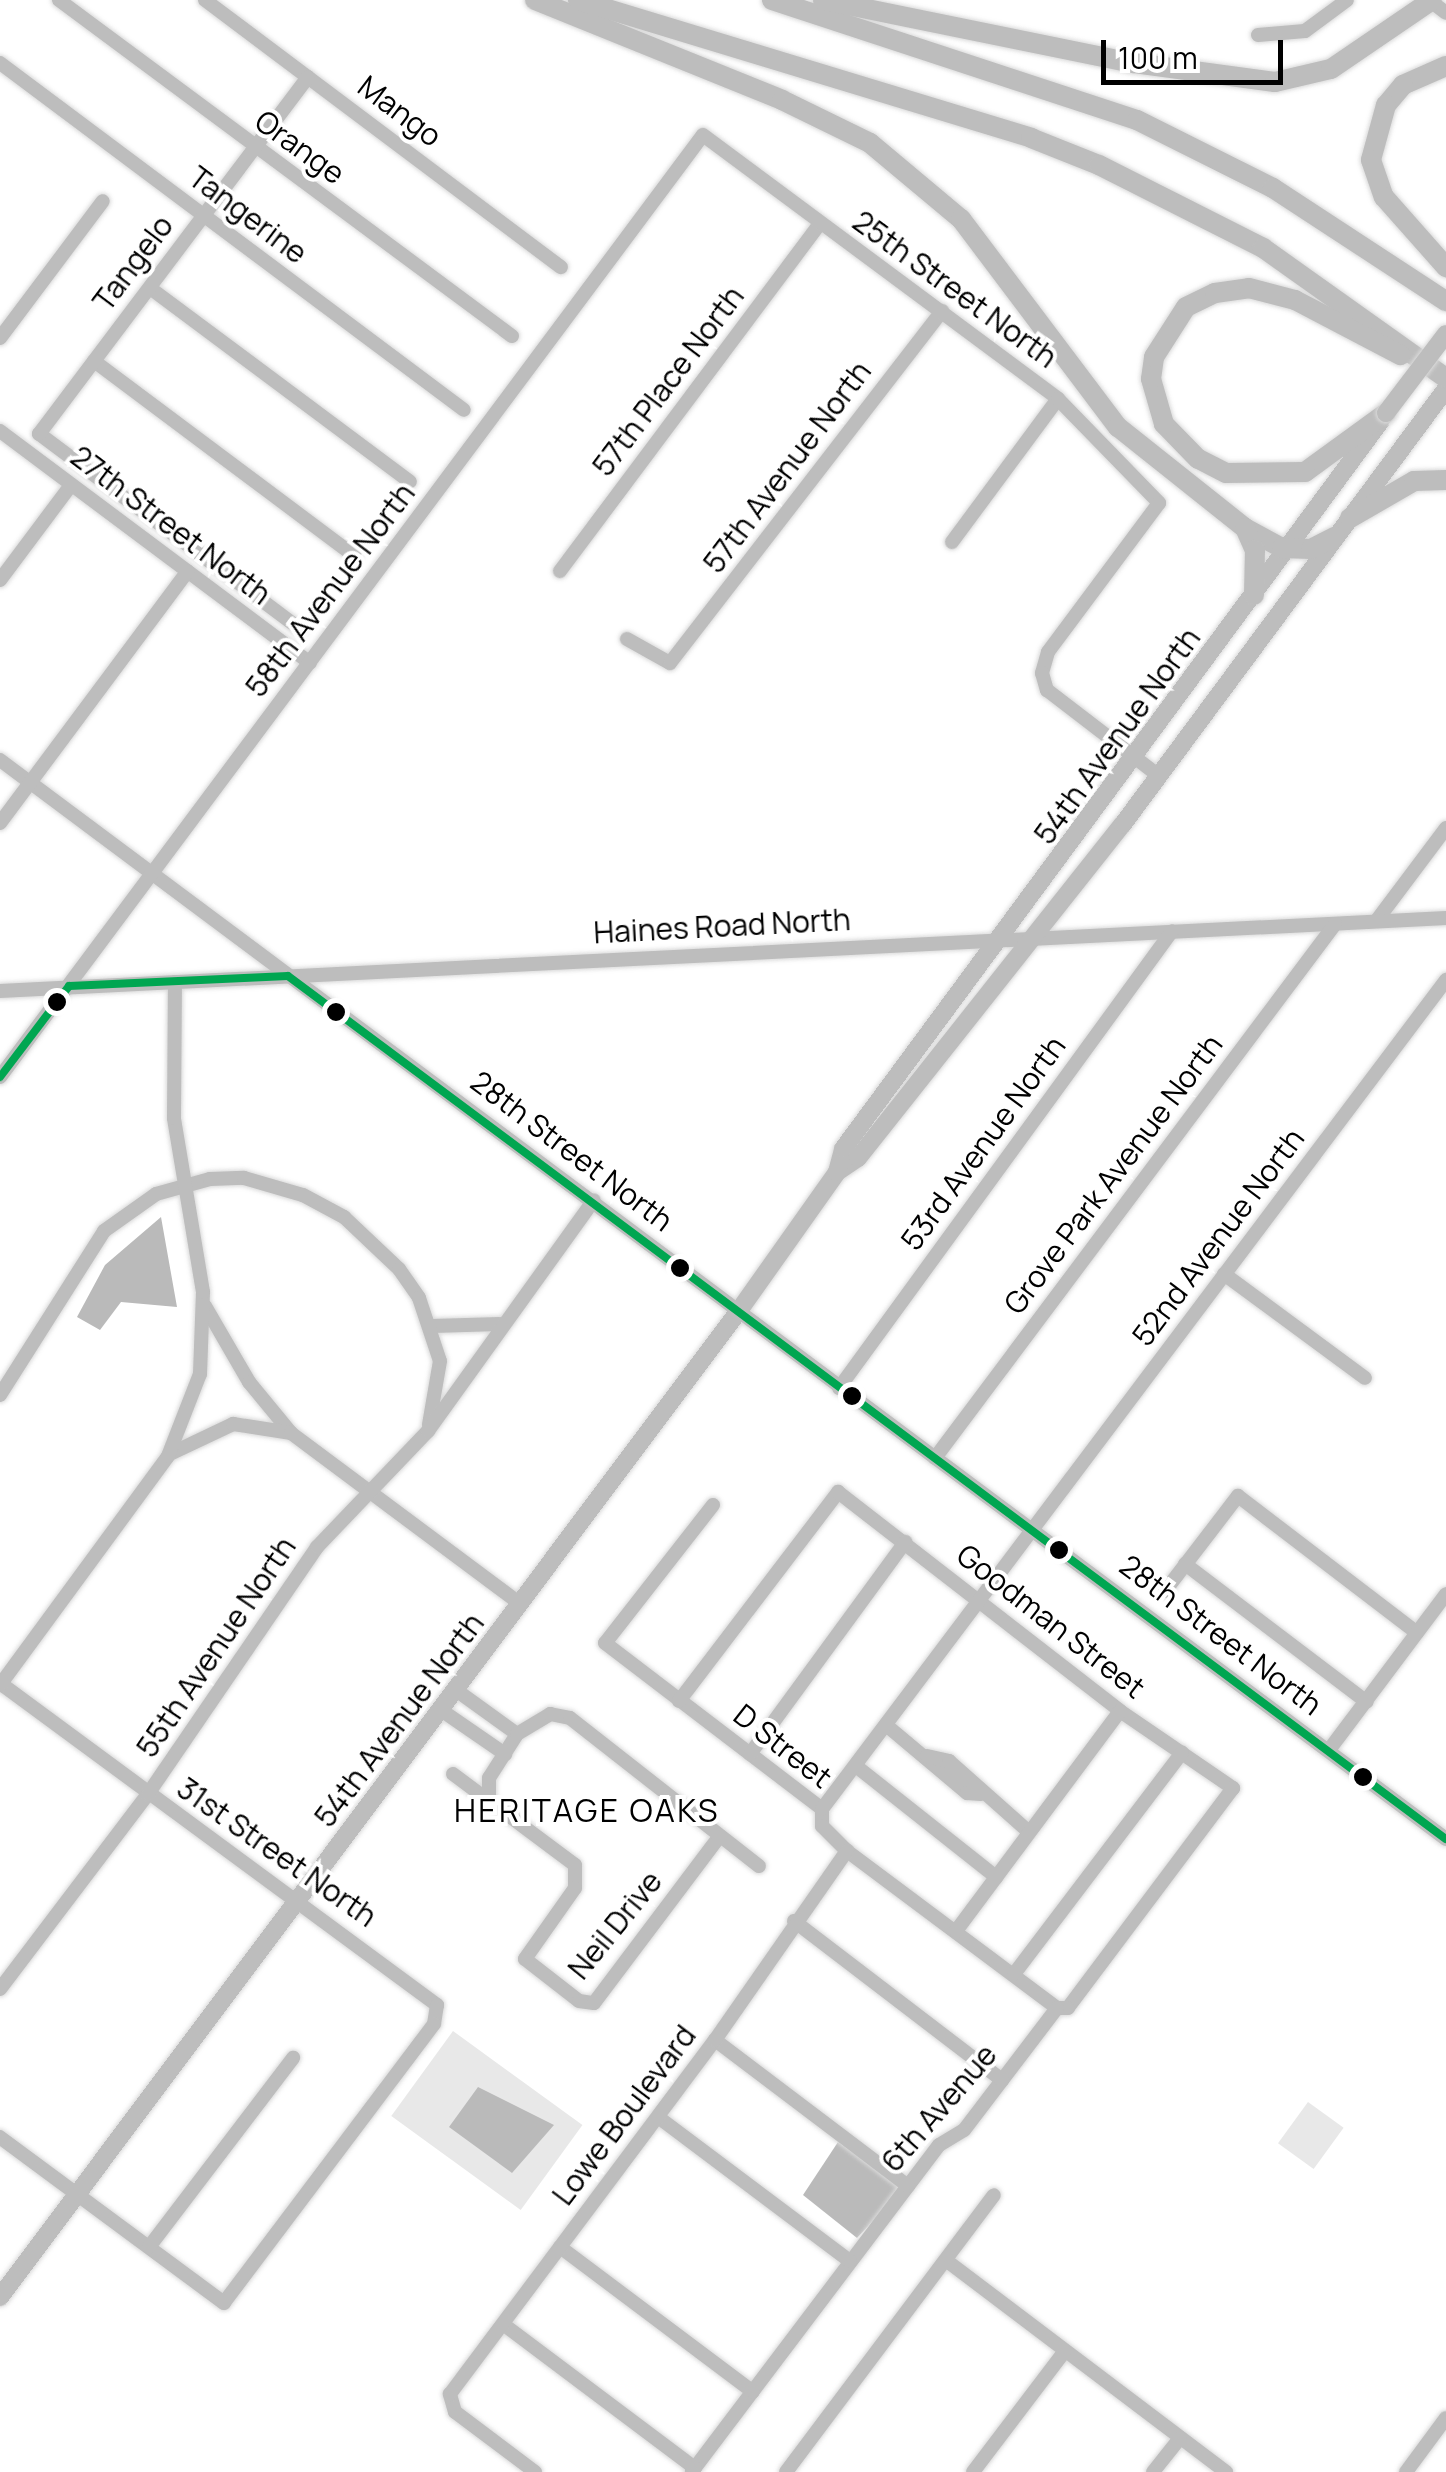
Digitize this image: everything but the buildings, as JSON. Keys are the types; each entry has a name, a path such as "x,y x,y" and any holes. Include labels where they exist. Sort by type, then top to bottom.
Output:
{"highway":[{"path":"535,0 782,100 906,167 962,219 1118,426 1245,528 1288,548 1311,549 1335,538"},
{"path":"578,0 1015,132 1099,166 1263,248 1446,384"},
{"path":"772,0 1136,120 1273,188 1446,301"},
{"path":"822,0 1134,63 1275,82 1330,69 1430,3"},
{"path":"1446,66 1403,85 1386,105 1371,160 1384,197 1446,268"},
{"path":"1386,414 1305,472 1226,473 1198,460 1164,424 1151,379 1154,357 1186,308 1214,293 1248,288 1295,300 1446,384"},
{"path":"1350,518 1414,481 1446,480"},
{"path":"1245,528 1255,550 1254,595"}],"main road":[{"name":"54th Avenue North","path":"837,1172 843,1148 1003,939 1446,334"},
{"name":"54th Avenue North","path":"0,2297 738,1312 837,1172 858,1158 1159,776 1446,384"}],"street":[{"name":"Orange","path":"59,0 512,336"},
{"name":"Mango","path":"205,0 561,267"},
{"path":"1258,34 1305,31 1347,0"},
{"name":"Tangerine","path":"0,63 464,410"},
{"name":"Tangelo","path":"300,629 39,434 308,77"},
{"name":"25th Street North","path":"703,135 1058,400 1159,503 1048,652 1042,673 1047,690 1135,757"},
{"name":"58th Avenue North","path":"0,1077 703,135"},
{"path":"0,338 103,201"},
{"name":"57th Place North","path":"560,571 820,223"},
{"path":"150,288 410,482"},
{"name":"57th Avenue North","path":"627,639 664,664 676,658 942,310"},
{"path":"94,361 355,556"},
{"path":"952,542 1058,400"},
{"name":"27th Street North","path":"0,431 310,663"},
{"path":"0,580 71,485"},
{"path":"0,824 188,571"},
{"path":"1135,757 1159,776"},
{"name":"28th Street North","path":"0,760 1446,1839"},
{"path":"1377,920 1446,828"},
{"name":"Haines Road North","path":"0,990 1446,918"},
{"name":"Grove Park Avenue North","path":"936,1458 1334,924"},
{"name":"53rd Avenue North","path":"839,1388 1172,931"},
{"name":"52nd Avenue North","path":"1034,1528 1446,980"},
{"path":"0,1684 168,1456 200,1374 204,1304 174,1118 175,982"},
{"path":"0,1395 104,1231 156,1194 182,1186 210,1179 270,1182 344,1217 399,1269 432,1326 440,1361 428,1430"},
{"name":"55th Avenue North","path":"0,1989 148,1794 266,1616 317,1547 428,1430 594,1200"},
{"path":"1224,1274 1365,1378"},
{"path":"204,1304 249,1382 291,1433 520,1604"},
{"path":"432,1326 503,1324"},
{"path":"168,1456 233,1424 291,1433"},
{"name":"Goodman Street","path":"679,1701 838,1492 1120,1711 1233,1788"},
{"path":"1165,1591 1238,1496 1417,1632"},
{"name":"D Street","path":"713,1505 606,1644 822,1809 822,1826 847,1850 1057,2008"},
{"path":"822,1809 1034,1528"},
{"path":"750,1754 905,1542"},
{"path":"1185,1564 1366,1702"},
{"path":"1329,1750 1446,1594"},
{"name":"31st Street North","path":"0,1684 428,1993 437,2006 434,2024 224,2303 149,2247"},
{"path":"456,1690 517,1734"},
{"path":"441,1710 505,1754"},
{"path":"956,1931 1120,1711"},
{"path":"489,1798 488,1778 517,1734 550,1714 570,1718 758,1866"},
{"path":"886,1726 928,1756 949,1761 981,1794 1029,1832"},
{"path":"1014,1974 1182,1753"},
{"path":"856,1766 996,1877"},
{"name":"Neil Drive","path":"453,1774 489,1798 580,1873 525,1959 578,2001 594,2004 720,1836"},
{"name":"6th Avenue","path":"693,2470 908,2186 1002,2080 1057,2008 1068,2008 1233,1788"},
{"name":"Lowe Boulevard","path":"535,2472 455,2412 450,2394 715,2040 794,1921 847,1850"},
{"path":"794,1921 1002,2080"},
{"path":"715,2040 908,2186"},
{"path":"0,2137 149,2247 293,2058"},
{"path":"658,2118 850,2262"},
{"path":"786,2472 994,2195"},
{"path":"560,2247 752,2392"},
{"path":"946,2261 1226,2472"},
{"path":"503,2324 693,2470"},
{"path":"973,2472 1064,2352"},
{"path":"1406,2472 1446,2418"},
{"path":"1154,2472 1180,2438"}],"shaded area":[{"path":"161,1217 177,1307 121,1302 100,1330 77,1317 105,1265"},
{"path":"453,2031 582,2125 521,2210 391,2116"},
{"path":"478,2087 554,2125 512,2173 449,2127"},
{"path":"1308,2102 1344,2128 1314,2169 1278,2143"},
{"path":"838,2142 903,2189 857,2238 803,2195"}],"transit line":[{"path":"0,1077 69,986 288,976 1446,1839"}],"district":[{"name":"HERITAGE OAKS","path":"587,1810"}]}
